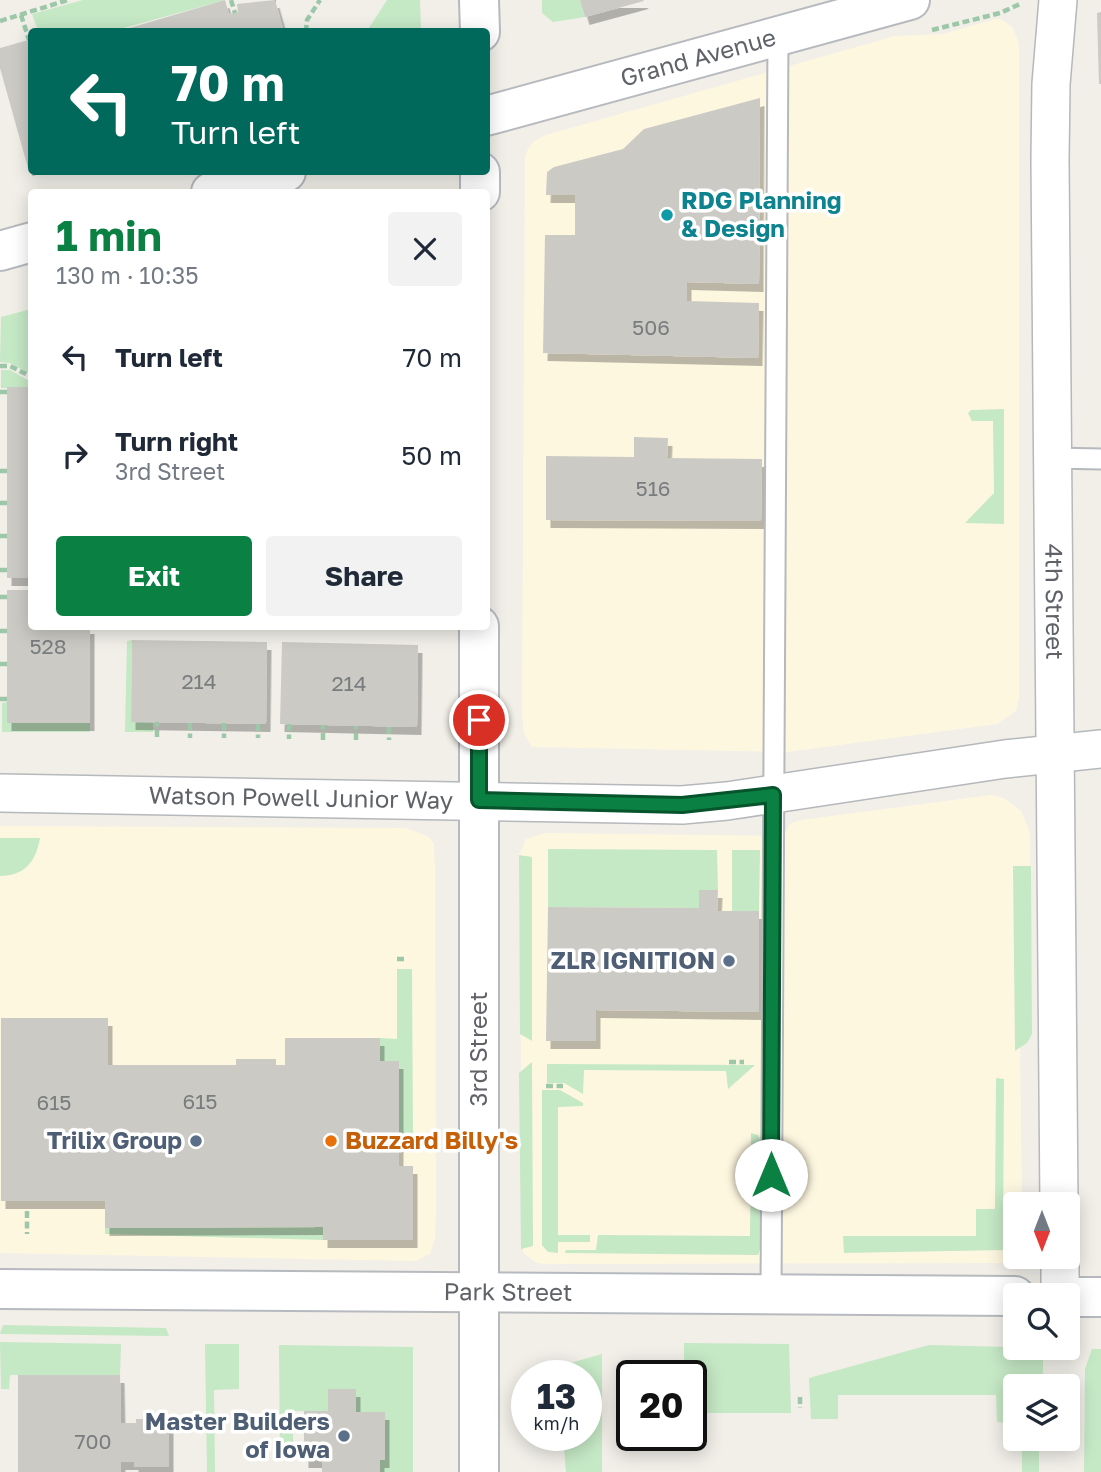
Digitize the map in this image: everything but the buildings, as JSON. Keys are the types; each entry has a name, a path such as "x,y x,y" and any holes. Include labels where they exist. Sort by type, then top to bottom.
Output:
{"main road":[{"path":"479,0 480,28"},
{"name":"Grand Avenue","path":"490,115 910,0"},
{"path":"222,189 275,175"},
{"path":"0,251 28,243"},
{"name":"3rd Street","path":"479,630 479,1472"},
{"name":"Park Street","path":"0,1289 1003,1296"},
{"path":"1080,1297 1101,1297"}],"street":[{"name":"4th Street","path":"1058,0 1051,84 1050,160 1059,1192"},
{"name":"Watson Powell Junior Way","path":"0,793 682,805 773,795 1056,752 1101,749"}],"lane":[{"path":"771,1294 778,36"},
{"path":"1054,458 1101,459"}],"path":[{"path":"0,21 68,0"},
{"path":"231,0 235,13"},
{"path":"306,28 307,20 320,0"},
{"path":"21,15 28,37"},
{"path":"0,366 10,366 28,375"},
{"path":"0,392 7,392"},
{"path":"0,471 7,471"},
{"path":"0,503 7,503"},
{"path":"0,536 7,536"},
{"path":"0,570 7,570"},
{"path":"0,597 7,597"},
{"path":"0,631 7,631"},
{"path":"0,664 7,664"},
{"path":"0,699 7,699"},
{"path":"157,737 158,722"},
{"path":"190,723 190,738"},
{"path":"224,723 224,738"},
{"path":"258,724 258,738"},
{"path":"289,724 289,739"},
{"path":"323,726 323,740"},
{"path":"356,726 356,740"},
{"path":"389,727 389,740"},
{"path":"397,959 406,959"},
{"path":"547,1086 563,1086"},
{"path":"27,1211 27,1234"},
{"path":"800,1397 800,1408"}],"shaded area":[{"path":"1001,19 1013,28 1019,44 1019,698 1016,711 997,724 787,752 532,747 524,734 522,716 525,157 528,149 534,141 546,135 895,36 943,34"},
{"path":"991,795 1004,798 1021,811 1030,833 1032,1034 1020,1048 1022,1192 1003,1192 1003,1262 537,1263 523,1253 519,855 526,839 545,833 782,836 791,823"},
{"path":"0,826 406,828 429,837 434,844 435,869 436,1209 435,1238 430,1254 416,1261 0,1253"}],"green space":[{"path":"83,0 225,0 124,28 37,28 32,14"},
{"path":"387,0 420,0 421,28 369,28"},
{"path":"542,0 580,0 585,17 553,22 542,13"},
{"path":"28,310 28,372 10,363 0,362 1,317"},
{"path":"1,370 10,370 28,380 28,387 1,388"},
{"path":"1004,409 1004,524 965,523 994,493 993,421 972,421 968,413 971,410"},
{"path":"132,640 131,721 153,722 153,732 125,732 127,641"},
{"path":"7,702 8,723 90,723 90,732 2,732 2,703"},
{"path":"0,838 40,838 36,854 28,866 16,873 0,876"},
{"path":"548,849 717,850 718,890 699,890 699,908 548,907"},
{"path":"732,850 760,850 759,911 732,911"},
{"path":"519,855 532,857 532,1041 520,1034"},
{"path":"1013,866 1031,866 1032,1034 1027,1043 1015,1051"},
{"path":"397,969 412,969 413,1138 399,1139 380,1061 380,1038 397,1039"},
{"path":"532,1062 533,1246 521,1249 519,1073"},
{"path":"547,1064 755,1065 728,1089 726,1071 584,1070 583,1094 564,1083 547,1083"},
{"path":"996,1078 1004,1079 1003,1250 844,1253 843,1236 976,1236 976,1209 995,1209"},
{"path":"542,1090 560,1090 583,1103 583,1106 558,1107 558,1235 590,1235 590,1242 558,1242 558,1253 548,1252 542,1245"},
{"path":"751,1133 758,1135 761,1141 762,1243 758,1255 565,1253 566,1250 596,1250 598,1235 750,1236"},
{"path":"323,1227 323,1240 105,1234 105,1228"},
{"path":"3,1325 166,1328 169,1336 0,1334"},
{"path":"0,1342 121,1344 120,1375 10,1375 9,1389 1,1389"},
{"path":"684,1343 789,1344 791,1413 707,1413 707,1360 684,1360"},
{"path":"205,1344 239,1344 239,1389 214,1390 215,1472 207,1472"},
{"path":"279,1345 413,1347 413,1472 380,1472 380,1460 385,1460 356,1412 356,1389 328,1389 328,1411 293,1411 293,1460 280,1459"},
{"path":"929,1345 1003,1347 1003,1360 1043,1360 1043,1374 1003,1374 1003,1423 997,1422 996,1395 838,1395 838,1419 811,1419 809,1378"},
{"path":"1092,1349 1101,1349 1101,1472 1084,1472 1085,1369"},
{"path":"602,1354 602,1360 581,1360"},
{"path":"564,1451 602,1451 602,1472 566,1472"},
{"path":"1022,1451 1039,1451 1039,1472 1022,1472"}],"place":[{"name":"RDG Planning & Design","path":"667,215"},
{"name":"ZLR IGNITION","path":"729,961"},
{"name":"Trilix Group","path":"196,1141"},
{"name":"Buzzard Billy's","path":"331,1141"},
{"name":"Master Builders of Iowa","path":"344,1436"}],"route":[{"path":"479,720 479,800 682,805 773,795 771,1175"}]}
